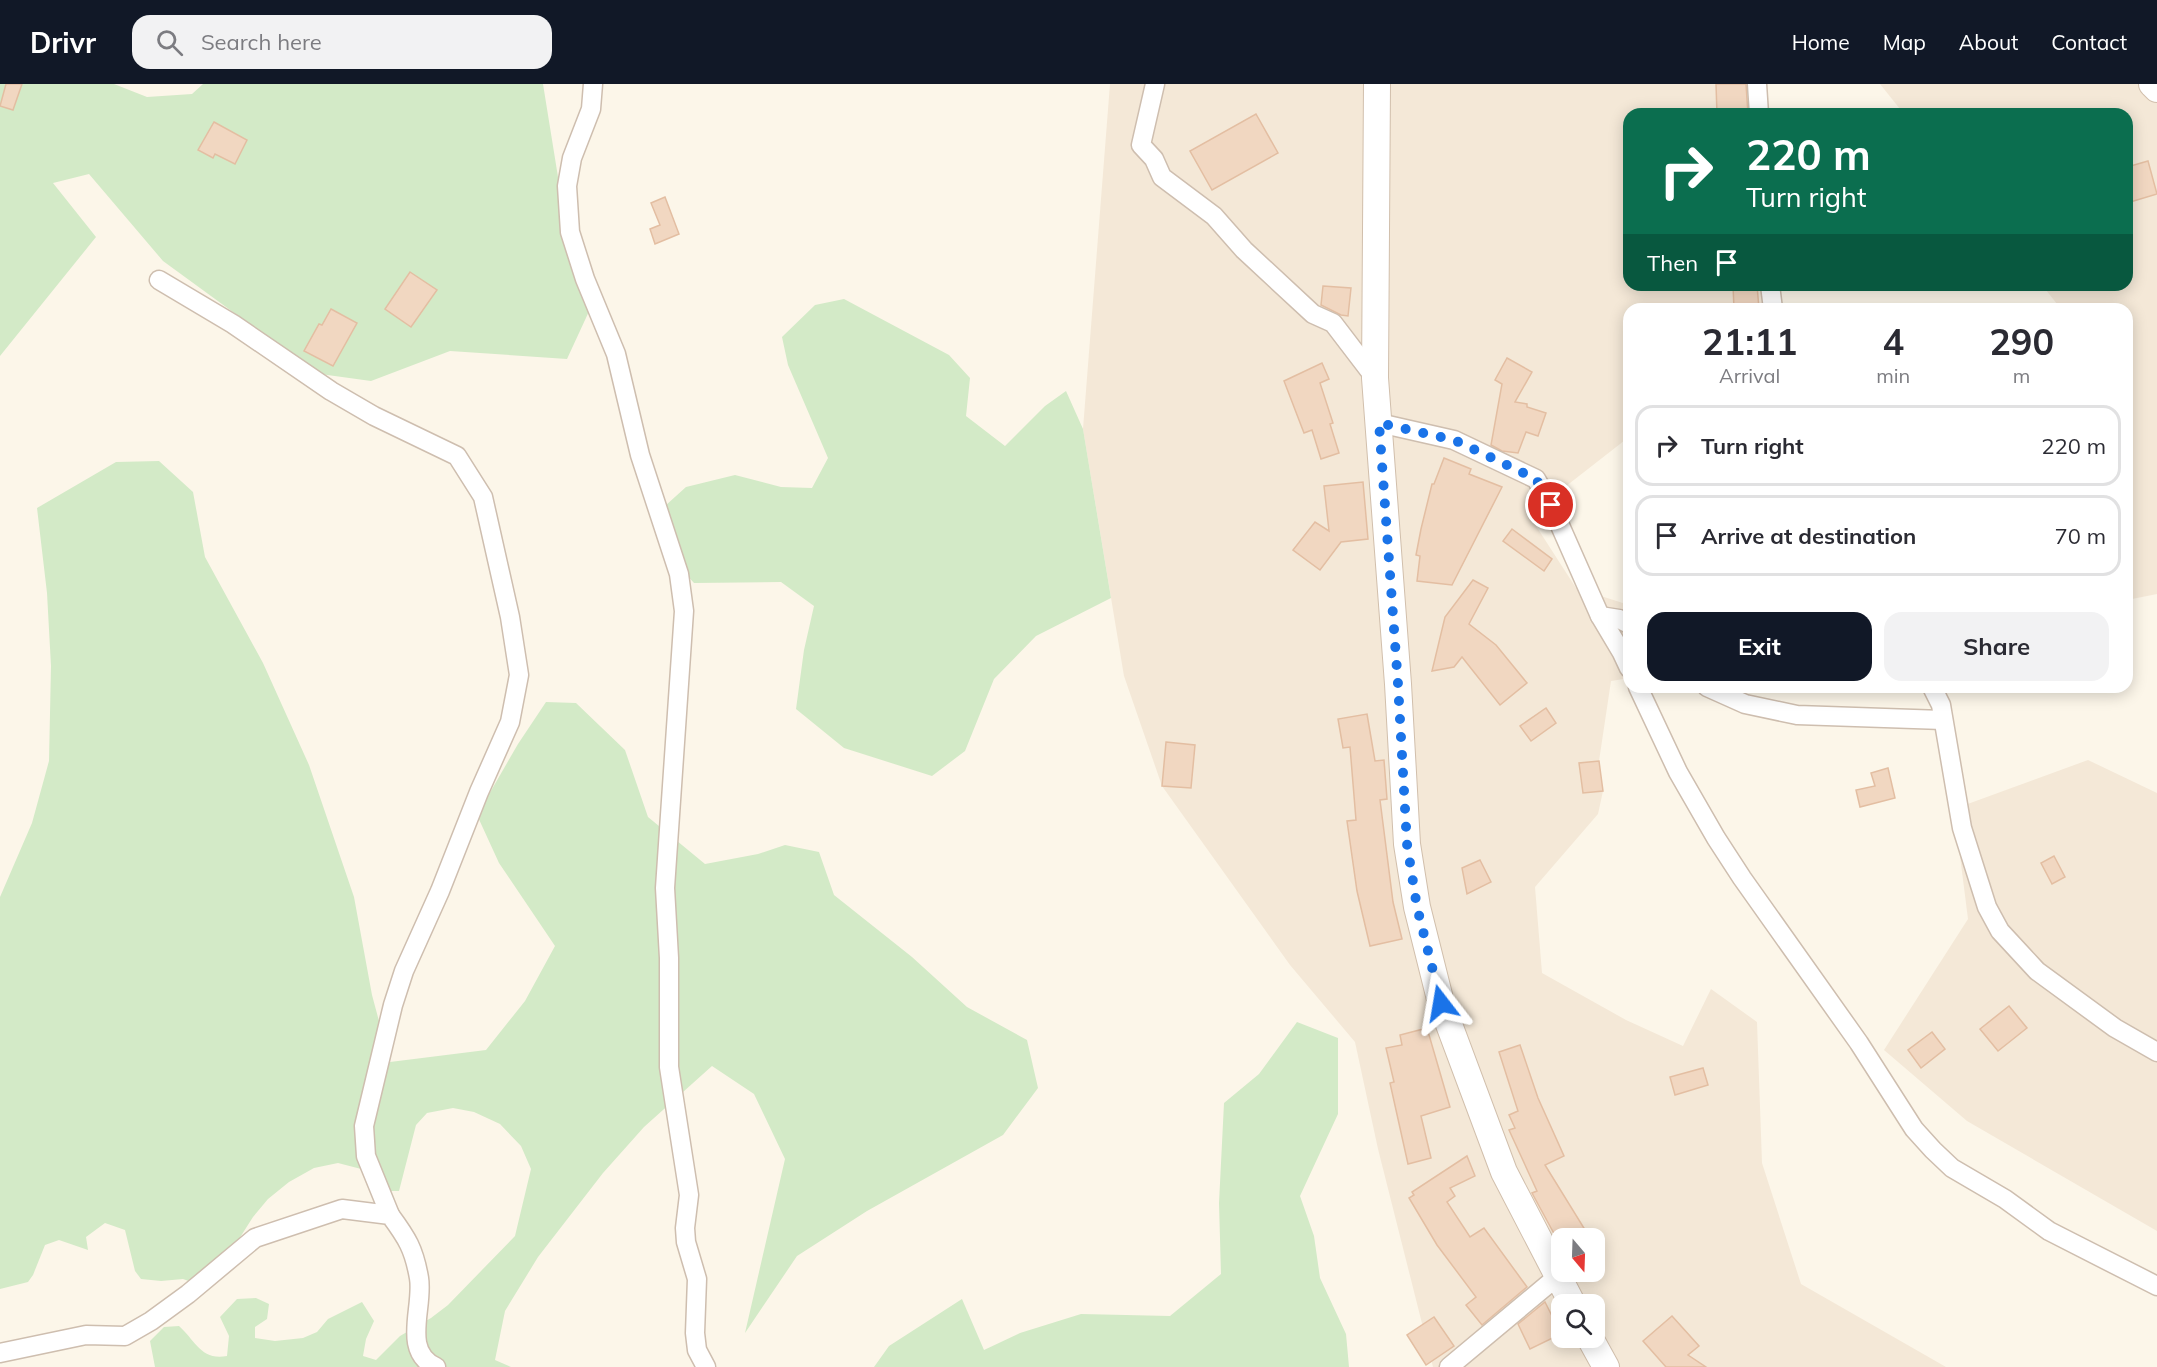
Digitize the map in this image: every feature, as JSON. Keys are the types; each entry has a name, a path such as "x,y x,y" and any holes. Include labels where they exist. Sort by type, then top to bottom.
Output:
{"street":[{"path":"593,84 591,110 572,158 567,186 570,232 585,279 616,354 640,455 679,574 684,611 665,888 669,958 669,1067 689,1195 685,1228 697,1279 694,1333 697,1350 706,1367"},
{"path":"1155,84 1141,145 1154,159 1162,177 1214,216 1244,250 1313,314 1333,323 1376,378"},
{"path":"1377,84 1376,378 1407,844 1417,907 1441,1003 1504,1172 1551,1263"},
{"path":"1757,84 1759,108"},
{"path":"2152,84 2157,89"},
{"path":"159,280 233,324 331,391 374,416 457,456 483,497 510,617 519,675 510,722 404,971 390,1016 364,1126 366,1156 390,1215 410,1243 419,1280 416,1345 428,1363 436,1367"},
{"path":"1379,423 1454,440 1536,479 1551,505 1600,616 1623,655"},
{"path":"1600,616 1623,621"},
{"path":"1641,693 1678,772 1742,879 1858,1044 1914,1129 1932,1150 1952,1168 2005,1199 2049,1231 2157,1286"},
{"path":"1720,693 1745,704 1797,715 1943,720"},
{"path":"1935,693 1941,705 1962,828 1987,907 2000,932 2037,970 2115,1028 2157,1052"},
{"path":"0,1353 86,1335 125,1336 151,1321 188,1294 255,1238 342,1209 390,1215"},
{"path":"1449,1367 1551,1282"},
{"path":"1596,1348 1606,1367"}],"shaded area":[{"path":"1110,84 1765,84 1765,108 1623,108 1623,291 1780,291 1781,303 1623,303 1623,442 1529,515 1576,588 1623,603 1623,679 1611,681 1599,761 1603,791 1598,814 1535,887 1542,973 1626,1020 1683,1046 1711,989 1757,1022 1762,1163 1801,1284 1946,1367 1433,1367 1378,1149 1355,1042 1290,965 1162,786 1124,676 1083,429"},
{"path":"1880,84 2157,84 2157,594 2133,599 2133,303 2056,303 2047,291 2133,291 2133,108 1899,108"},
{"path":"2088,760 2157,793 2157,1231 1967,1121 1884,1050 1968,919 1954,809"}],"green space":[{"path":"0,84 114,84 147,97 192,94 203,84 543,84 568,239 591,307 567,359 450,351 371,381 284,369 237,315 163,261 89,174 53,183 96,237 0,356"},
{"path":"844,299 949,355 970,378 966,416 1005,446 1045,406 1066,391 1083,429 1111,598 1036,636 994,679 965,751 932,776 844,748 796,709 804,650 814,606 781,582 694,583 659,544 655,515 686,487 735,475 781,487 812,488 828,458 788,365 782,337 815,305"},
{"path":"159,461 193,492 205,557 263,663 309,765 354,897 372,995 390,1062 486,1050 525,1001 555,946 499,863 477,815 518,744 546,702 576,703 625,750 648,817 705,864 758,854 785,845 819,852 834,895 912,957 967,1007 1027,1040 1038,1088 1003,1135 867,1211 797,1256 745,1333 785,1159 754,1094 712,1066 644,1127 603,1173 538,1257 505,1311 495,1360 511,1367 155,1367 150,1341 164,1327 179,1326 205,1352 218,1357 227,1356 229,1336 220,1317 237,1299 256,1298 269,1304 267,1319 255,1327 255,1338 275,1341 303,1338 317,1332 328,1319 362,1302 374,1321 366,1339 363,1356 376,1360 400,1336 448,1305 515,1236 531,1169 521,1146 500,1124 474,1112 453,1108 427,1113 416,1125 399,1191 370,1191 365,1170 338,1163 314,1168 289,1182 268,1199 239,1239 197,1284 183,1279 161,1281 141,1279 135,1271 125,1230 105,1223 86,1237 88,1250 59,1240 45,1245 28,1282 0,1289 0,897 32,823 49,761 51,666 47,593 37,508 116,462"},
{"path":"1297,1022 1338,1038 1338,1114 1300,1196 1314,1236 1320,1278 1346,1334 1349,1367 874,1367 889,1346 962,1299 984,1350 1020,1333 1081,1314 1170,1316 1221,1274 1219,1203 1224,1103 1259,1074"}],"building":[{"path":"6,84 22,84 13,110 0,106"},
{"path":"1716,84 1746,84 1748,108 1717,108"},
{"path":"1256,114 1278,153 1212,190 1190,151"},
{"path":"214,122 247,140 235,164 215,154 213,158 198,150"},
{"path":"2148,161 2157,194 2133,201 2133,165"},
{"path":"665,197 679,234 655,244 650,229 660,225 651,203"},
{"path":"410,272 437,290 411,327 385,309"},
{"path":"1323,286 1351,288 1348,316 1321,305"},
{"path":"1733,291 1758,291 1758,303 1734,303"},
{"path":"331,309 357,323 333,366 304,351 319,324 322,325"},
{"path":"1507,358 1532,372 1515,402 1527,404 1527,407 1546,413 1538,436 1526,432 1518,453 1502,451 1491,445 1502,384 1495,380"},
{"path":"1322,363 1329,379 1320,383 1333,423 1330,424 1339,453 1321,459 1312,430 1304,433 1284,381"},
{"path":"1444,458 1471,469 1469,474 1502,487 1452,585 1417,581 1420,556 1416,555 1421,529 1432,484 1434,484"},
{"path":"1363,482 1368,539 1341,542 1320,570 1293,550 1315,522 1329,531 1324,486"},
{"path":"1512,529 1552,559 1544,571 1503,541"},
{"path":"1473,580 1488,588 1469,624 1496,645 1527,683 1500,705 1462,657 1454,667 1432,671 1445,617"},
{"path":"1546,708 1556,723 1531,741 1520,726"},
{"path":"1367,714 1375,761 1384,760 1387,799 1380,800 1393,902 1402,939 1370,946 1357,891 1347,821 1356,820 1350,747 1343,748 1338,719"},
{"path":"1166,742 1195,745 1191,788 1162,786"},
{"path":"1599,761 1603,791 1583,793 1579,763"},
{"path":"1888,768 1895,798 1860,807 1856,790 1875,786 1871,773"},
{"path":"2054,856 2065,877 2052,884 2041,863"},
{"path":"1480,860 1491,882 1467,894 1462,868"},
{"path":"2009,1006 2027,1028 1998,1051 1980,1029"},
{"path":"1427,1028 1450,1107 1421,1116 1431,1158 1408,1164 1390,1083 1394,1082 1386,1048 1402,1045 1400,1035"},
{"path":"1932,1032 1945,1049 1921,1068 1908,1050"},
{"path":"1520,1045 1538,1098 1564,1156 1545,1165 1584,1228 1551,1228 1532,1193 1537,1191 1509,1130 1515,1128 1509,1115 1518,1111 1499,1052"},
{"path":"1703,1068 1708,1085 1675,1095 1670,1077"},
{"path":"1467,1156 1475,1176 1450,1188 1455,1196 1447,1202 1470,1237 1484,1228 1527,1287 1482,1325 1466,1305 1476,1297 1437,1245 1409,1198 1414,1195 1412,1192"},
{"path":"1545,1302 1551,1314 1551,1339 1530,1349 1518,1324"},
{"path":"1672,1316 1699,1346 1688,1355 1706,1367 1666,1367 1643,1341"},
{"path":"1434,1317 1454,1346 1426,1365 1407,1335"}],"route":[{"path":"1441,1003 1417,907 1407,844 1379,423 1454,440 1486,455 1536,479 1551,505"}]}
